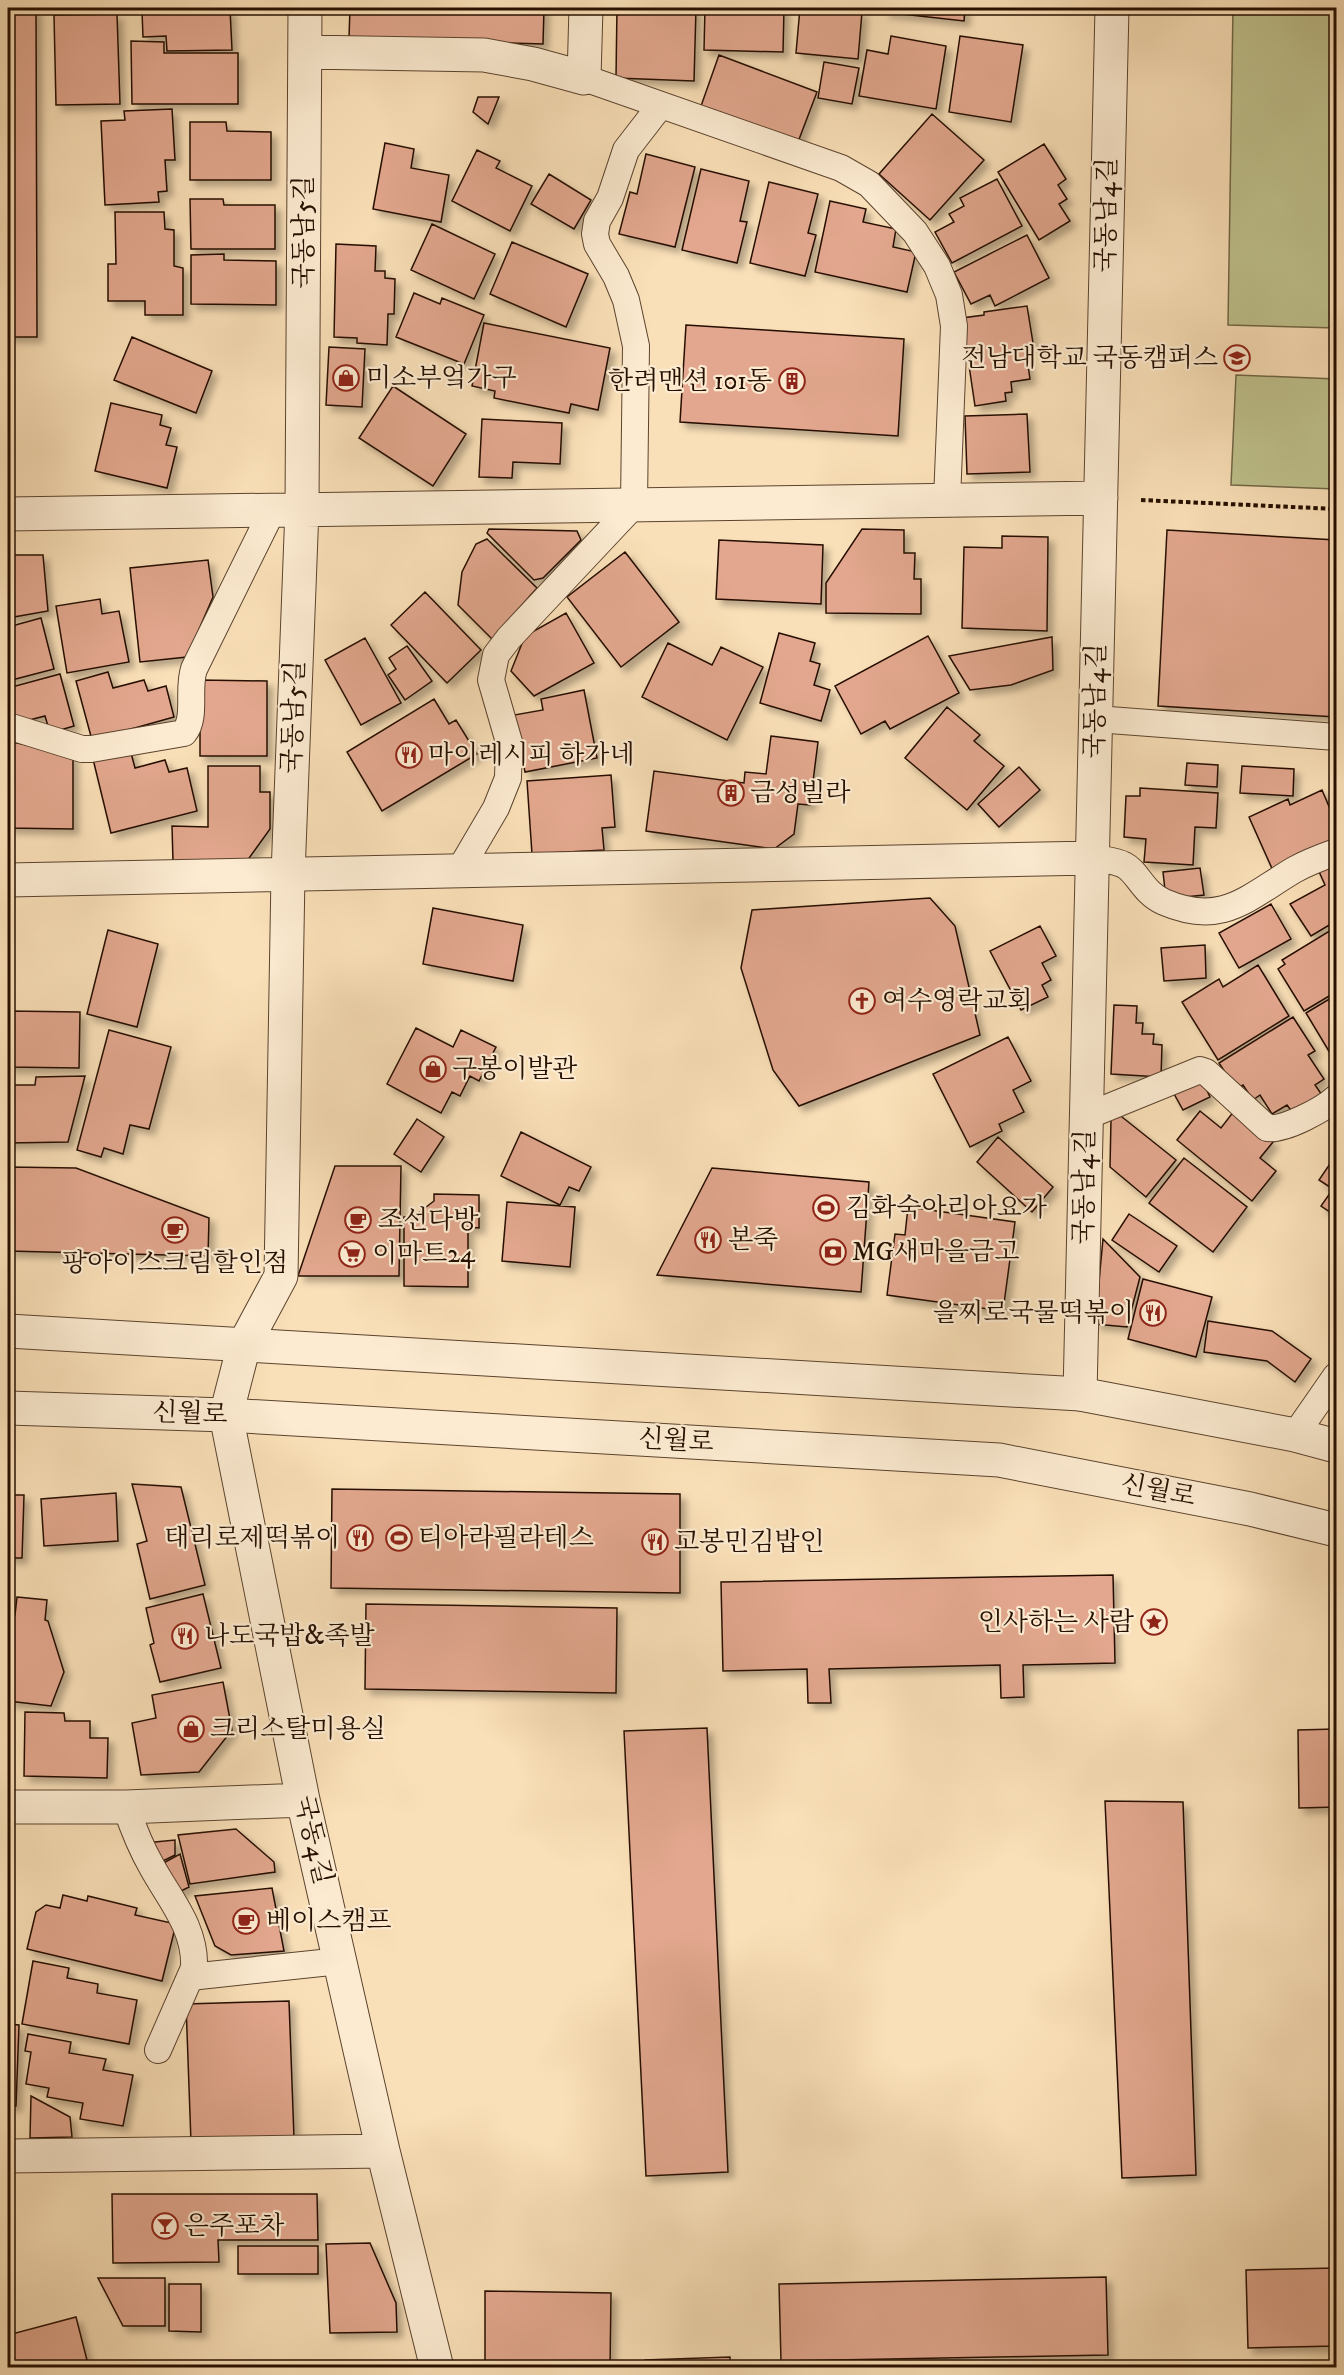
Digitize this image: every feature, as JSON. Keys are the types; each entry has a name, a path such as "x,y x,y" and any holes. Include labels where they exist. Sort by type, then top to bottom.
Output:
{"street":[{"name":"국동남5길","path":"226,1415 244,1345 281,1276 288,875 288,509 305,8"},
{"path":"305,52 484,55 533,64 584,78 586,8"},
{"name":"국동남4길","path":"1080,1394 1112,8"},
{"path":"8,514 1101,498"},
{"path":"8,880 1093,858"},
{"path":"8,1331 1080,1394 1336,1446"},
{"name":"신월로","path":"8,1408 226,1415 999,1460 1251,1509 1336,1530"},
{"name":"국동4길","path":"226,1415 303,1800 383,2151 437,2367"},
{"path":"8,1807 126,1807 303,1800"},
{"path":"8,2156 383,2151"}],"lane":[{"path":"584,78 841,168 869,184 915,232 937,266 949,295 954,326 947,500"},
{"path":"459,871 496,808 508,778 509,742 491,680 496,655 509,638 634,505 636,346 626,300 616,276 597,244 595,234 597,221 610,198 626,150 660,106"},
{"path":"8,726 91,750 184,733 190,726 191,678 194,669 288,509"},
{"path":"1096,719 1336,737"},
{"path":"1093,858 1122,864 1151,894 1164,902 1190,909 1218,911 1241,904 1296,869 1336,852"},
{"path":"1087,1116 1200,1070 1206,1072 1267,1128 1277,1128 1317,1112 1336,1098"},
{"path":"1295,1436 1336,1376"},
{"path":"126,1807 140,1845 183,1919 195,1954 194,1968 158,2050"},
{"path":"190,1977 340,1961"}],"path":[{"path":"1101,498 1336,509"}],"green space":[{"path":"1233,8 1336,8 1336,328 1228,325"},
{"path":"1236,375 1336,379 1336,489 1231,485"}],"building":[{"path":"8,8 36,8 37,337 8,337"},
{"path":"350,8 544,8 543,44 349,38"},
{"path":"617,8 696,8 694,81 616,78"},
{"path":"705,8 784,8 783,52 704,50"},
{"path":"800,8 862,12 858,59 796,53"},
{"path":"885,8 965,8 964,21 884,12"},
{"path":"230,9 232,50 167,51 166,36 143,37 142,11"},
{"path":"117,14 120,104 56,105 54,15"},
{"path":"891,36 946,46 936,109 859,96 867,50 888,54"},
{"path":"960,36 1023,45 1011,122 949,112"},
{"path":"131,41 164,42 164,53 238,53 238,104 132,104"},
{"path":"719,55 817,92 798,142 701,106"},
{"path":"824,62 859,68 852,104 818,98"},
{"path":"478,97 499,97 488,124 473,112"},
{"path":"172,109 175,160 165,160 167,191 158,192 159,202 105,205 101,121 125,120 124,111"},
{"path":"932,114 984,160 930,220 879,174"},
{"path":"190,122 226,122 227,131 271,132 271,180 190,180"},
{"path":"385,143 414,149 411,168 449,175 441,222 373,209"},
{"path":"1044,144 1066,179 1058,185 1067,199 1059,204 1070,221 1039,240 998,172"},
{"path":"477,150 500,161 496,168 532,186 510,231 452,201"},
{"path":"646,154 695,167 675,247 619,234 630,192 637,194"},
{"path":"701,169 749,181 740,221 747,222 737,263 682,250"},
{"path":"549,174 591,200 574,229 531,204"},
{"path":"997,179 1022,226 952,263 935,232 954,222 949,214 964,206 960,198"},
{"path":"769,182 818,194 808,233 816,235 805,276 750,263"},
{"path":"190,199 223,199 224,205 275,205 275,249 191,249"},
{"path":"830,201 866,209 863,222 896,229 893,247 916,252 907,292 815,272"},
{"path":"115,212 164,212 165,229 174,230 174,266 183,268 183,315 145,315 145,301 108,301 108,264 116,264"},
{"path":"432,224 495,254 474,299 411,270"},
{"path":"1027,235 1049,278 995,306 990,295 971,304 954,272"},
{"path":"512,242 588,274 566,327 490,294"},
{"path":"336,244 376,246 375,271 385,271 385,278 395,279 394,314 388,314 387,345 357,343 357,338 334,337"},
{"path":"224,254 224,260 276,261 276,305 191,304 191,255"},
{"path":"414,293 440,304 442,298 484,315 464,364 396,337"},
{"path":"1027,306 1033,343 1025,345 1030,379 1011,382 1012,392 1005,393 1006,401 975,406 962,318 984,315 984,312"},
{"path":"484,323 610,348 598,410 571,404 569,413 494,398 495,391 472,386"},
{"name":"한려맨션 101동","path":"686,325 904,339 898,436 680,422"},
{"path":"132,337 212,371 196,413 114,380"},
{"path":"329,347 365,349 362,407 326,405"},
{"path":"393,386 466,434 433,486 359,438"},
{"path":"111,403 162,415 160,425 171,428 166,445 177,447 167,488 95,471"},
{"path":"1027,414 1030,472 967,474 965,416"},
{"path":"482,419 562,423 560,464 513,462 512,478 479,477"},
{"path":"489,529 577,531 581,540 543,578 534,580 487,533"},
{"path":"862,529 904,530 904,553 915,553 914,579 921,579 921,614 826,613 826,583"},
{"path":"1167,530 1336,540 1336,717 1158,706"},
{"path":"1002,536 1048,537 1047,631 962,628 964,547 1002,548"},
{"path":"487,539 537,588 492,639 458,605 462,572 476,544"},
{"path":"719,540 823,545 821,604 716,599"},
{"path":"625,552 679,622 621,667 567,597"},
{"path":"8,555 43,555 48,611 8,618"},
{"path":"208,560 213,597 187,657 140,662 130,568"},
{"path":"425,592 481,650 447,683 391,625"},
{"path":"100,599 102,614 119,611 129,662 67,673 56,606"},
{"path":"566,613 594,663 534,696 511,671 525,636"},
{"path":"41,618 54,669 8,681 8,627"},
{"path":"779,633 815,643 810,661 820,664 814,685 830,690 821,721 760,703"},
{"path":"928,636 959,693 890,729 885,721 861,734 835,686"},
{"path":"1052,637 1053,670 1011,685 970,690 949,656"},
{"path":"365,638 401,703 361,725 325,660"},
{"path":"668,643 712,665 721,647 763,667 727,740 642,697"},
{"path":"407,646 432,681 405,700 388,675 396,669 389,658"},
{"path":"108,672 113,688 144,680 148,691 166,686 174,717 92,740 76,681"},
{"path":"60,674 74,726 50,733 45,716 14,724 11,712 8,713 8,688"},
{"path":"200,680 267,681 267,756 200,756"},
{"path":"584,690 597,758 525,772 514,715 543,710 541,699"},
{"path":"434,699 449,724 456,720 477,754 382,811 347,752"},
{"path":"947,707 980,735 974,741 1004,766 967,810 905,758"},
{"name":"금성빌라","path":"771,736 818,742 810,805 798,804 794,834 774,849 646,831 654,771 744,783 745,772 766,774"},
{"path":"8,741 73,755 73,829 8,828"},
{"path":"130,749 135,768 165,760 169,772 187,768 197,811 111,833 93,759"},
{"path":"1187,763 1218,765 1217,787 1185,785"},
{"path":"208,766 260,766 260,792 270,792 270,829 247,861 173,861 172,826 208,827"},
{"path":"1242,766 1294,769 1293,796 1240,793"},
{"path":"1019,767 1040,790 999,827 978,804"},
{"path":"611,775 615,827 602,828 604,850 532,854 527,781"},
{"path":"1140,788 1218,793 1216,828 1195,827 1193,865 1144,862 1146,839 1124,837 1126,796 1140,796"},
{"path":"1322,790 1336,823 1336,845 1274,873 1249,817 1288,799 1290,805"},
{"path":"1336,859 1336,921 1311,936 1290,904 1325,885 1316,865"},
{"path":"1200,868 1204,895 1166,899 1163,872"},
{"name":"여수영락교회","path":"930,898 955,926 980,1035 799,1106 773,1070 741,968 752,910"},
{"path":"1271,904 1291,939 1239,968 1219,933"},
{"path":"433,908 523,925 513,981 423,964"},
{"path":"1040,926 1056,956 1042,963 1051,980 1042,985 1048,997 1021,1010 990,951"},
{"path":"1336,927 1336,992 1304,1011 1278,969 1285,964 1282,960"},
{"path":"108,930 158,944 137,1027 87,1014"},
{"path":"1205,945 1206,978 1164,981 1161,948"},
{"path":"1258,965 1289,1016 1218,1060 1182,1002 1219,979 1223,987"},
{"path":"1336,995 1336,1063 1306,1013"},
{"path":"1114,1005 1137,1006 1136,1023 1143,1023 1142,1034 1154,1034 1153,1044 1162,1045 1161,1077 1111,1074"},
{"path":"8,1011 80,1012 79,1068 8,1067"},
{"path":"1293,1017 1315,1051 1308,1055 1324,1079 1315,1085 1322,1095 1293,1113 1287,1105 1272,1114 1260,1095 1253,1100 1243,1085 1236,1089 1219,1063"},
{"path":"416,1028 453,1047 461,1030 496,1047 479,1081 470,1076 460,1096 452,1092 441,1113 387,1084"},
{"path":"109,1030 171,1047 149,1129 130,1125 123,1154 104,1148 101,1157 77,1150"},
{"path":"1008,1037 1031,1081 1013,1090 1024,1112 999,1124 1002,1131 970,1147 933,1074"},
{"path":"85,1076 68,1142 8,1143 8,1095 12,1095 11,1085 35,1085 36,1077"},
{"path":"1201,1078 1210,1097 1183,1110 1173,1092"},
{"path":"1200,1111 1221,1128 1234,1111 1273,1142 1260,1158 1276,1171 1252,1201 1177,1140"},
{"path":"1117,1113 1176,1160 1146,1197 1110,1167 1111,1120"},
{"path":"417,1119 444,1137 421,1172 394,1154"},
{"path":"521,1132 591,1167 579,1191 569,1187 560,1205 501,1176"},
{"path":"998,1137 1053,1187 1032,1212 977,1162"},
{"path":"1336,1155 1336,1216 1321,1206 1333,1189 1319,1180"},
{"path":"1184,1158 1247,1207 1213,1252 1149,1203"},
{"path":"335,1166 401,1166 399,1276 298,1276"},
{"path":"8,1167 76,1168 209,1218 208,1256 8,1251"},
{"path":"712,1168 869,1182 861,1292 657,1275"},
{"path":"434,1194 479,1195 479,1228 468,1227 468,1287 404,1286 404,1217 413,1217 434,1201"},
{"path":"507,1202 575,1207 570,1267 502,1261"},
{"path":"908,1207 1015,1222 1003,1311 887,1295 895,1234 905,1235"},
{"path":"1129,1214 1177,1246 1159,1272 1112,1240"},
{"path":"1103,1239 1140,1277 1127,1327 1095,1324"},
{"path":"1143,1279 1212,1297 1196,1357 1128,1339"},
{"path":"1208,1321 1272,1331 1311,1359 1295,1382 1267,1361 1204,1352"},
{"path":"132,1484 181,1487 205,1585 150,1599 137,1544 147,1541"},
{"path":"332,1489 680,1494 680,1593 331,1588"},
{"path":"116,1493 118,1541 44,1546 41,1499"},
{"path":"8,1495 24,1495 22,1558 8,1558"},
{"path":"1113,1575 1115,1663 1023,1665 1024,1697 1001,1698 1000,1665 829,1669 831,1703 808,1703 807,1669 723,1671 721,1582"},
{"path":"203,1594 221,1668 160,1682 150,1645 154,1643 146,1608"},
{"path":"17,1597 47,1600 45,1620 48,1621 64,1672 51,1706 8,1701 8,1614 15,1615"},
{"path":"366,1604 617,1608 616,1693 365,1689"},
{"path":"223,1682 232,1730 199,1772 141,1775 132,1723 156,1718 152,1695"},
{"path":"25,1712 64,1713 65,1721 90,1721 90,1738 108,1738 107,1778 24,1776"},
{"path":"707,1728 728,2172 646,2176 624,1731"},
{"path":"1336,1729 1336,1807 1299,1808 1298,1730"},
{"path":"1105,1801 1183,1802 1196,2175 1122,2178"},
{"path":"236,1829 274,1862 275,1872 190,1884 178,1835"},
{"path":"175,1840 175,1855 155,1865 145,1843"},
{"path":"180,1854 189,1887 173,1895 156,1867"},
{"path":"272,1888 284,1951 231,1955 215,1946 195,1896"},
{"path":"63,1895 87,1901 88,1896 137,1908 135,1915 176,1924 162,1981 27,1949 36,1912 46,1905 60,1908"},
{"path":"33,1961 69,1968 67,1978 98,1984 97,1993 137,2000 129,2044 22,2024"},
{"path":"289,2001 294,2138 191,2142 186,2004"},
{"path":"8,2024 19,2025 16,2106 8,2106"},
{"path":"28,2034 71,2042 69,2053 106,2059 103,2070 133,2075 123,2126 80,2119 83,2103 47,2097 49,2088 26,2084 31,2052 25,2051"},
{"path":"31,2096 70,2117 72,2137 30,2138"},
{"path":"112,2194 317,2194 318,2240 218,2240 219,2262 113,2263"},
{"path":"370,2243 396,2303 397,2332 330,2333 326,2244"},
{"path":"238,2246 318,2246 318,2274 238,2274"},
{"path":"1336,2268 1336,2346 1248,2348 1246,2270"},
{"path":"1106,2277 1108,2355 781,2361 779,2284"},
{"path":"98,2278 165,2278 165,2326 123,2326"},
{"path":"169,2284 201,2284 201,2332 169,2331"},
{"path":"485,2291 611,2293 610,2368 485,2368"},
{"path":"76,2317 89,2368 8,2368 8,2335"},
{"path":"730,2357 730,2368 646,2368 645,2360"}],"place":[{"name":"전남대학교 국동캠퍼스","path":"1237,358"},
{"name":"미소부엌가구","path":"346,378"},
{"name":"한려맨션 101동","path":"792,381"},
{"name":"마이레시피 하가네","path":"409,755"},
{"name":"금성빌라","path":"731,793"},
{"name":"여수영락교회","path":"862,1001"},
{"name":"구봉이발관","path":"433,1069"},
{"name":"김화숙아리아요가","path":"826,1208"},
{"name":"조선다방","path":"358,1220"},
{"name":"팡아이스크림할인점","path":"175,1230"},
{"name":"본죽","path":"708,1240"},
{"name":"MG새마을금고","path":"833,1252"},
{"name":"이마트24","path":"352,1254"},
{"name":"을찌로국물떡볶이","path":"1153,1313"},
{"name":"태리로제떡볶이","path":"360,1538"},
{"name":"티아라필라테스","path":"399,1538"},
{"name":"고봉민김밥인","path":"655,1542"},
{"name":"인사하는 사람","path":"1154,1622"},
{"name":"나도국밥&족발","path":"185,1636"},
{"name":"크리스탈미용실","path":"191,1729"},
{"name":"베이스캠프","path":"246,1921"},
{"name":"은주포차","path":"165,2226"}]}
